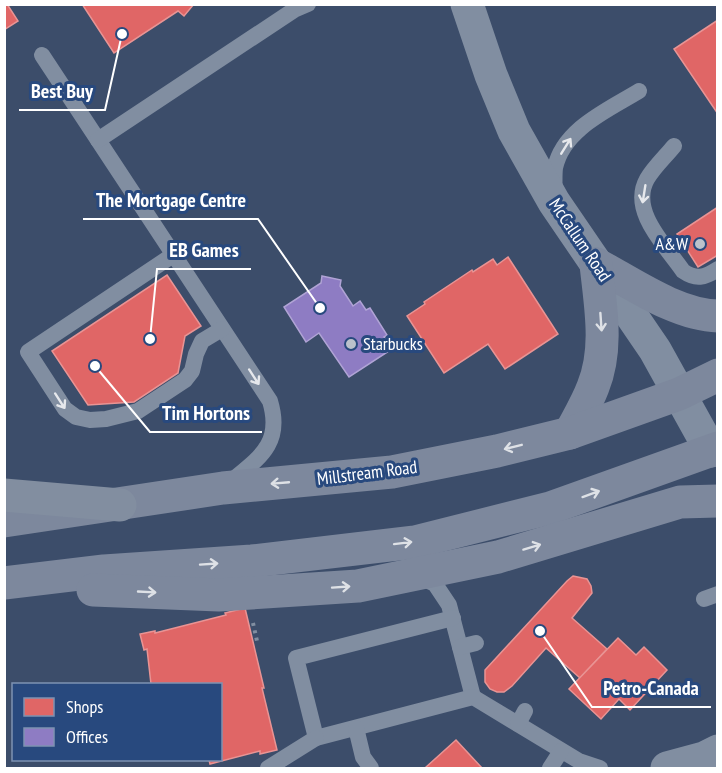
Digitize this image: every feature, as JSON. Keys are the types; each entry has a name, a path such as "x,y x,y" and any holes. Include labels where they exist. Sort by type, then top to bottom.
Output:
{"highway":[{"path":"4,495 120,505"}],"main road":[{"path":"596,264 680,309 705,316 717,316"},
{"path":"570,433 593,386 601,359 602,329 596,264"},
{"name":"Millstream Road","path":"4,521 223,488 392,472 497,451 570,433 679,394 717,375"},
{"path":"4,584 104,571 252,561 415,542 550,508 715,454"},
{"path":"4,584 219,595 358,586 498,557 680,502 717,501"}],"street":[{"name":"McCallum Road","path":"467,4 487,64 514,131 554,202 655,350 715,454"},
{"path":"667,768 704,759 717,751"}],"lane":[{"path":"98,140 294,10 308,4"},
{"path":"42,55 270,402 275,417 273,435 262,455 223,488"},
{"path":"554,202 555,168 565,145 588,122 639,91"},
{"path":"674,146 647,179 642,195 643,208 649,222 683,271 690,276 700,278 717,270"},
{"path":"173,255 28,352 65,409 83,418 106,420 138,411 185,380 192,371 202,342 222,328"},
{"path":"414,574 435,584 449,605 453,618 468,645 473,698"},
{"path":"316,738 296,658 453,618"},
{"path":"268,768 316,738 473,698 521,718 561,751 579,761 600,768"},
{"path":"356,728 365,764"},
{"path":"550,768 561,751"}],"building: Shops":[{"path":"4,4 7,4 18,21 4,30"},
{"path":"82,4 194,4 184,16 178,11 114,53"},
{"path":"718,20 718,114 674,49"},
{"name":"A&W","path":"718,207 718,255 698,267 677,234"},
{"path":"508,257 558,334 505,369 488,344 444,373 407,316 472,270 473,272 493,259 497,265"},
{"path":"167,275 201,326 185,336 178,373 134,402 88,405 52,351"},
{"path":"573,576 587,579 592,593 572,618 607,649 580,678 546,648 504,692 490,689 485,682 485,670"},
{"path":"245,608 277,750 260,754 260,751 222,761 222,683 151,683 147,649 144,650 140,634 155,631 155,633 226,615 225,613"},
{"path":"618,638 636,655 644,647 667,670 630,710 619,699 601,719 569,689"},
{"path":"456,740 482,768 425,768"}],"building: Offices":[{"path":"322,276 341,280 340,286 353,306 360,301 366,310 370,308 387,335 384,337 392,349 349,377 319,333 306,342 284,307 321,283"}],"place":[{"name":"Best Buy","path":"122,34"},
{"name":"A&W","path":"700,244"},
{"name":"The Mortgage Centre","path":"320,308"},
{"name":"EB Games","path":"150,339"},
{"name":"Starbucks","path":"351,344"},
{"name":"Tim Hortons","path":"95,366"},
{"name":"Petro-Canada","path":"540,631"}]}
